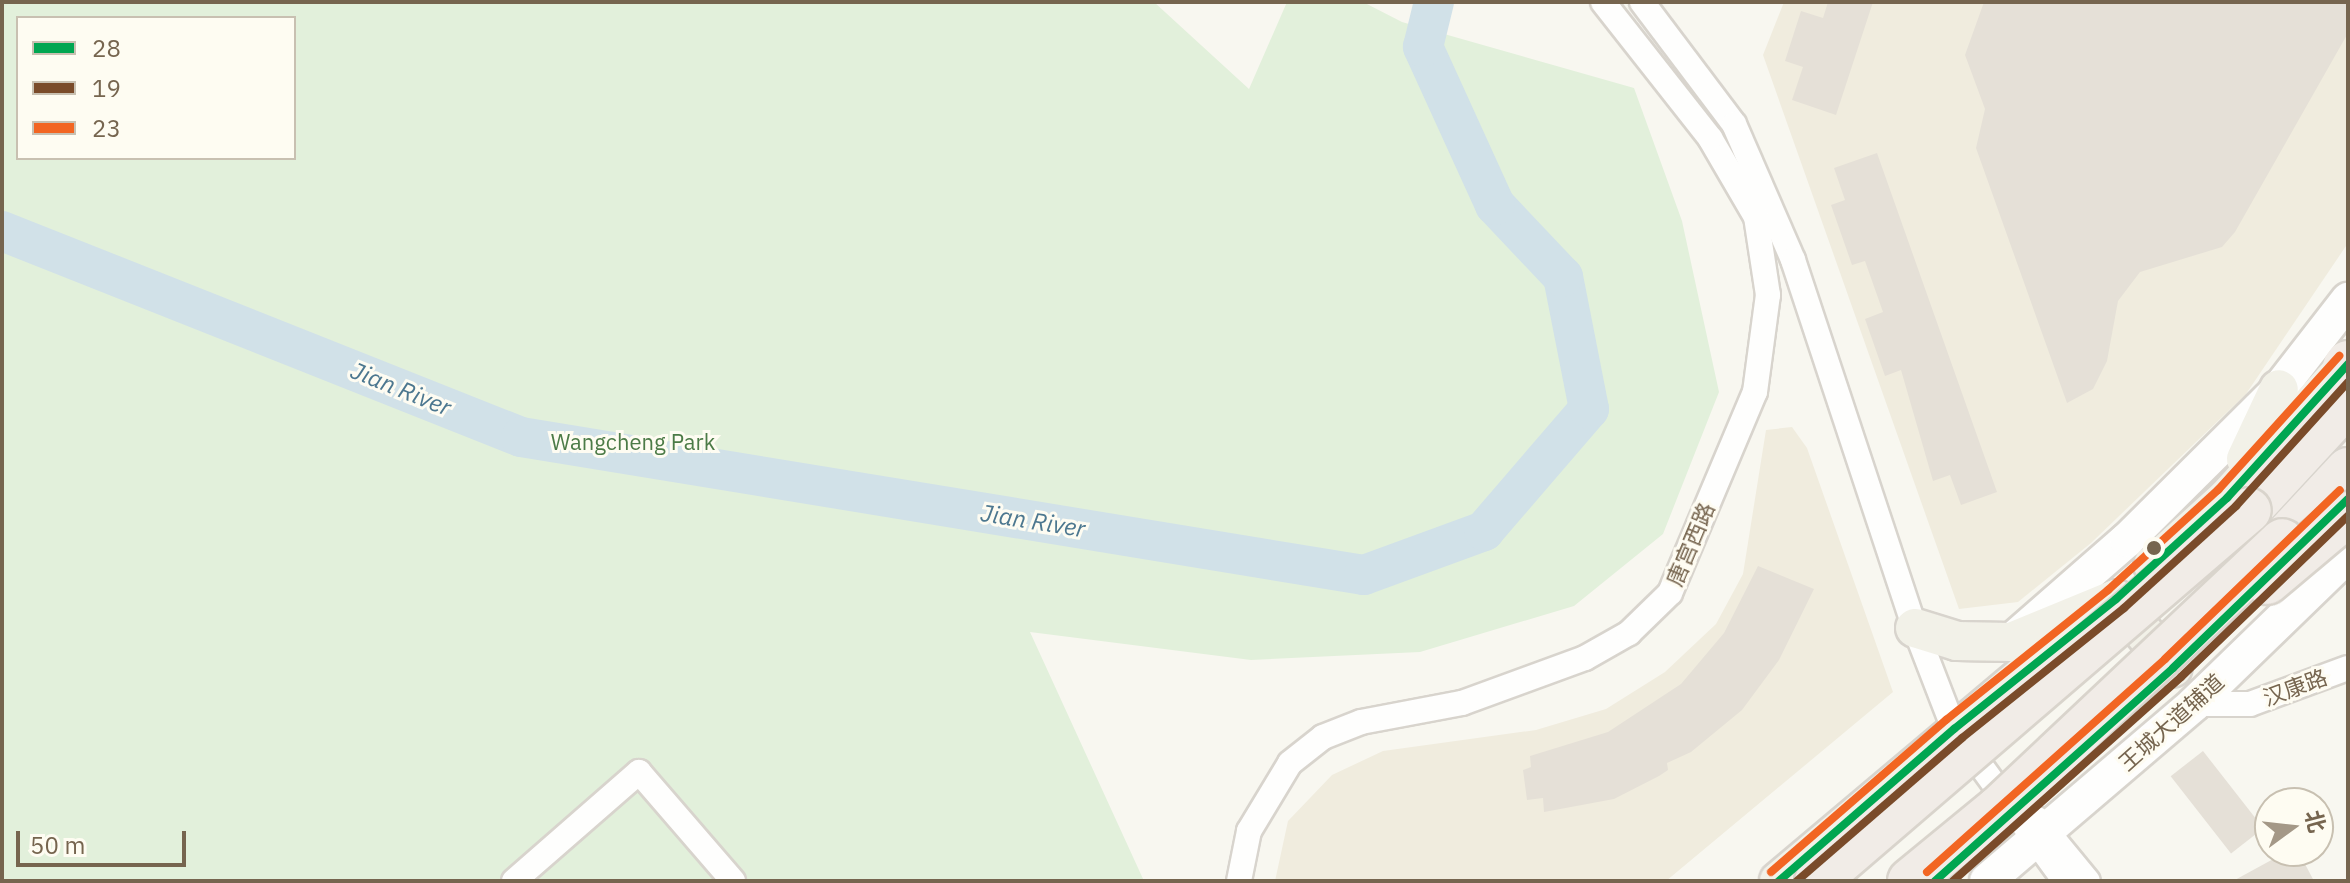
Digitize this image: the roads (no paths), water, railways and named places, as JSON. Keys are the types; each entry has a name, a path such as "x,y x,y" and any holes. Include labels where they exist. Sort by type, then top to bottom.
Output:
{"highway":[{"path":"1821,861 2178,576 2249,510 2347,374"},
{"path":"1910,881 2023,820 2348,470"},
{"path":"1921,881 2023,820 2348,514"}],"main road":[{"path":"2011,642 2127,540 2279,389 2348,300"},
{"path":"1779,881 1821,861 1954,729 2116,599 2227,498 2347,374"},
{"path":"2227,498 2279,389"},
{"path":"1935,881 2023,820 2173,668 2348,499"},
{"name":"王城大道辅道","path":"1987,881 2023,820 2194,704 2348,555"},
{"path":"1915,628 1957,641 2011,642 2116,599"},
{"path":"2116,599 2173,668"},
{"path":"1821,861 1859,881"}],"street":[{"name":"唐宫西路","path":"1239,881 1249,831 1290,763 1323,737 1361,722 1462,703 1585,658 1629,633 1670,593 1755,392 1768,295 1756,217 1710,138 1644,50 1603,2"},
{"path":"1642,2 1734,124 1793,260 1915,628 1954,729 2065,881"},
{"name":"汉康路","path":"2194,704 2250,704 2348,668"},
{"path":"514,881 639,772 733,881"},
{"path":"2023,820 2088,881"}],"waterway":[{"name":"Jian River","path":"2,231 521,437 1364,575 1484,531 1589,409 1563,277 1495,205 1423,47 1434,2"}],"park label":[{"name":"Wangcheng Park","path":"633,442"}]}
